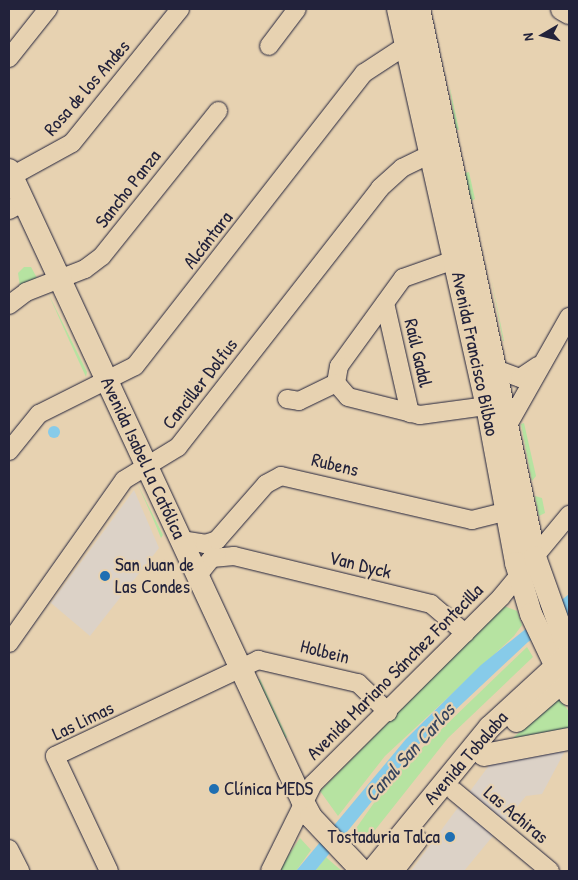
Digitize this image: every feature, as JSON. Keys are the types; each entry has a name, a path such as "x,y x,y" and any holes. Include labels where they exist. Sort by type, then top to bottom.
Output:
{"main road":[{"name":"Avenida Francisco Bilbao","path":"398,9 416,39 498,370 535,557 539,606"},
{"name":"Avenida Francisco Bilbao","path":"419,9 416,39 430,154 487,406 505,512 519,577 539,606 566,671"},
{"path":"562,9 569,13"},
{"name":"Avenida Isabel La Católica","path":"10,173 16,206 60,279 146,466 243,668 302,800 322,828 362,871"},
{"name":"Avenida Tobalaba","path":"392,871 454,790 484,755 566,671"},
{"name":"Avenida Tobalaba","path":"372,871 477,742 566,671"},
{"path":"484,755 569,739"}],"street":[{"path":"9,58 48,9"},
{"name":"Rosa de los Andes","path":"10,173 72,144 180,9"},
{"path":"269,46 297,9"},
{"name":"Alcántara","path":"9,451 39,414 135,366 149,351 364,73 416,39"},
{"name":"Sancho Panza","path":"9,305 26,292 60,279 102,256 218,111"},
{"name":"Canciller Dolfus","path":"9,643 124,480 178,447 380,188 402,168 430,154"},
{"name":"Raúl Gadal","path":"454,260 411,272 385,303 339,366 336,383 348,397 410,413 438,416 487,406"},
{"name":"Raúl Gadal","path":"385,303 410,413"},
{"path":"509,423 529,393 538,366 569,317"},
{"path":"498,370 520,378 538,366"},
{"path":"287,399 299,401 336,383"},
{"name":"Rubens","path":"181,540 205,544 224,534 266,484 281,476 472,520 505,512"},
{"name":"Avenida Mariano Sánchez Fontecilla","path":"270,871 302,800 519,577 569,514"},
{"path":"224,534 234,556"},
{"name":"Van Dyck","path":"198,575 212,558 234,556 431,604 465,634"},
{"name":"Holbein","path":"243,668 270,660 358,683 388,712"},
{"name":"Las Limas","path":"109,871 55,756 243,668"},
{"name":"Las Achiras","path":"454,790 550,871"},
{"path":"9,849 20,871"}],"shaded area":[{"name":"San Juan de Las Condes","path":"134,490 159,548 90,636 51,603"},
{"path":"565,751 542,794 526,796 464,871 411,871 496,756"}],"green space":[{"path":"449,84 459,130 456,129"},
{"path":"469,172 475,199 471,201 465,173"},
{"path":"24,267 31,267 37,278 20,287 18,273"},
{"path":"491,277 504,341 503,341"},
{"path":"48,293 87,372 86,377 69,340"},
{"path":"524,423 536,476 532,481 521,424"},
{"path":"137,483 163,535 161,538 151,514"},
{"path":"535,496 542,498 545,513 539,516"},
{"path":"504,606 517,611 522,625 514,636 385,756 338,816 320,791"},
{"path":"527,647 533,657 448,738 364,844 352,834 393,776"},
{"path":"260,679 287,737 284,739 257,680"},
{"path":"559,697 569,712 569,740 498,751"},
{"path":"300,838 311,850 296,871 278,871"},
{"path":"326,857 328,859 342,871 315,871"}],"water":[{"path":"52,426 56,426 60,432 56,438 52,438 48,434 48,430"},
{"name":"Canal San Carlos","path":"569,594 569,615 528,642 418,745 315,871 296,871 406,739 481,665"}],"place":[{"name":"San Juan de Las Condes","path":"105,576"},
{"name":"Clínica MEDS","path":"214,789"},
{"name":"Tostaduria Talca","path":"450,837"}]}
